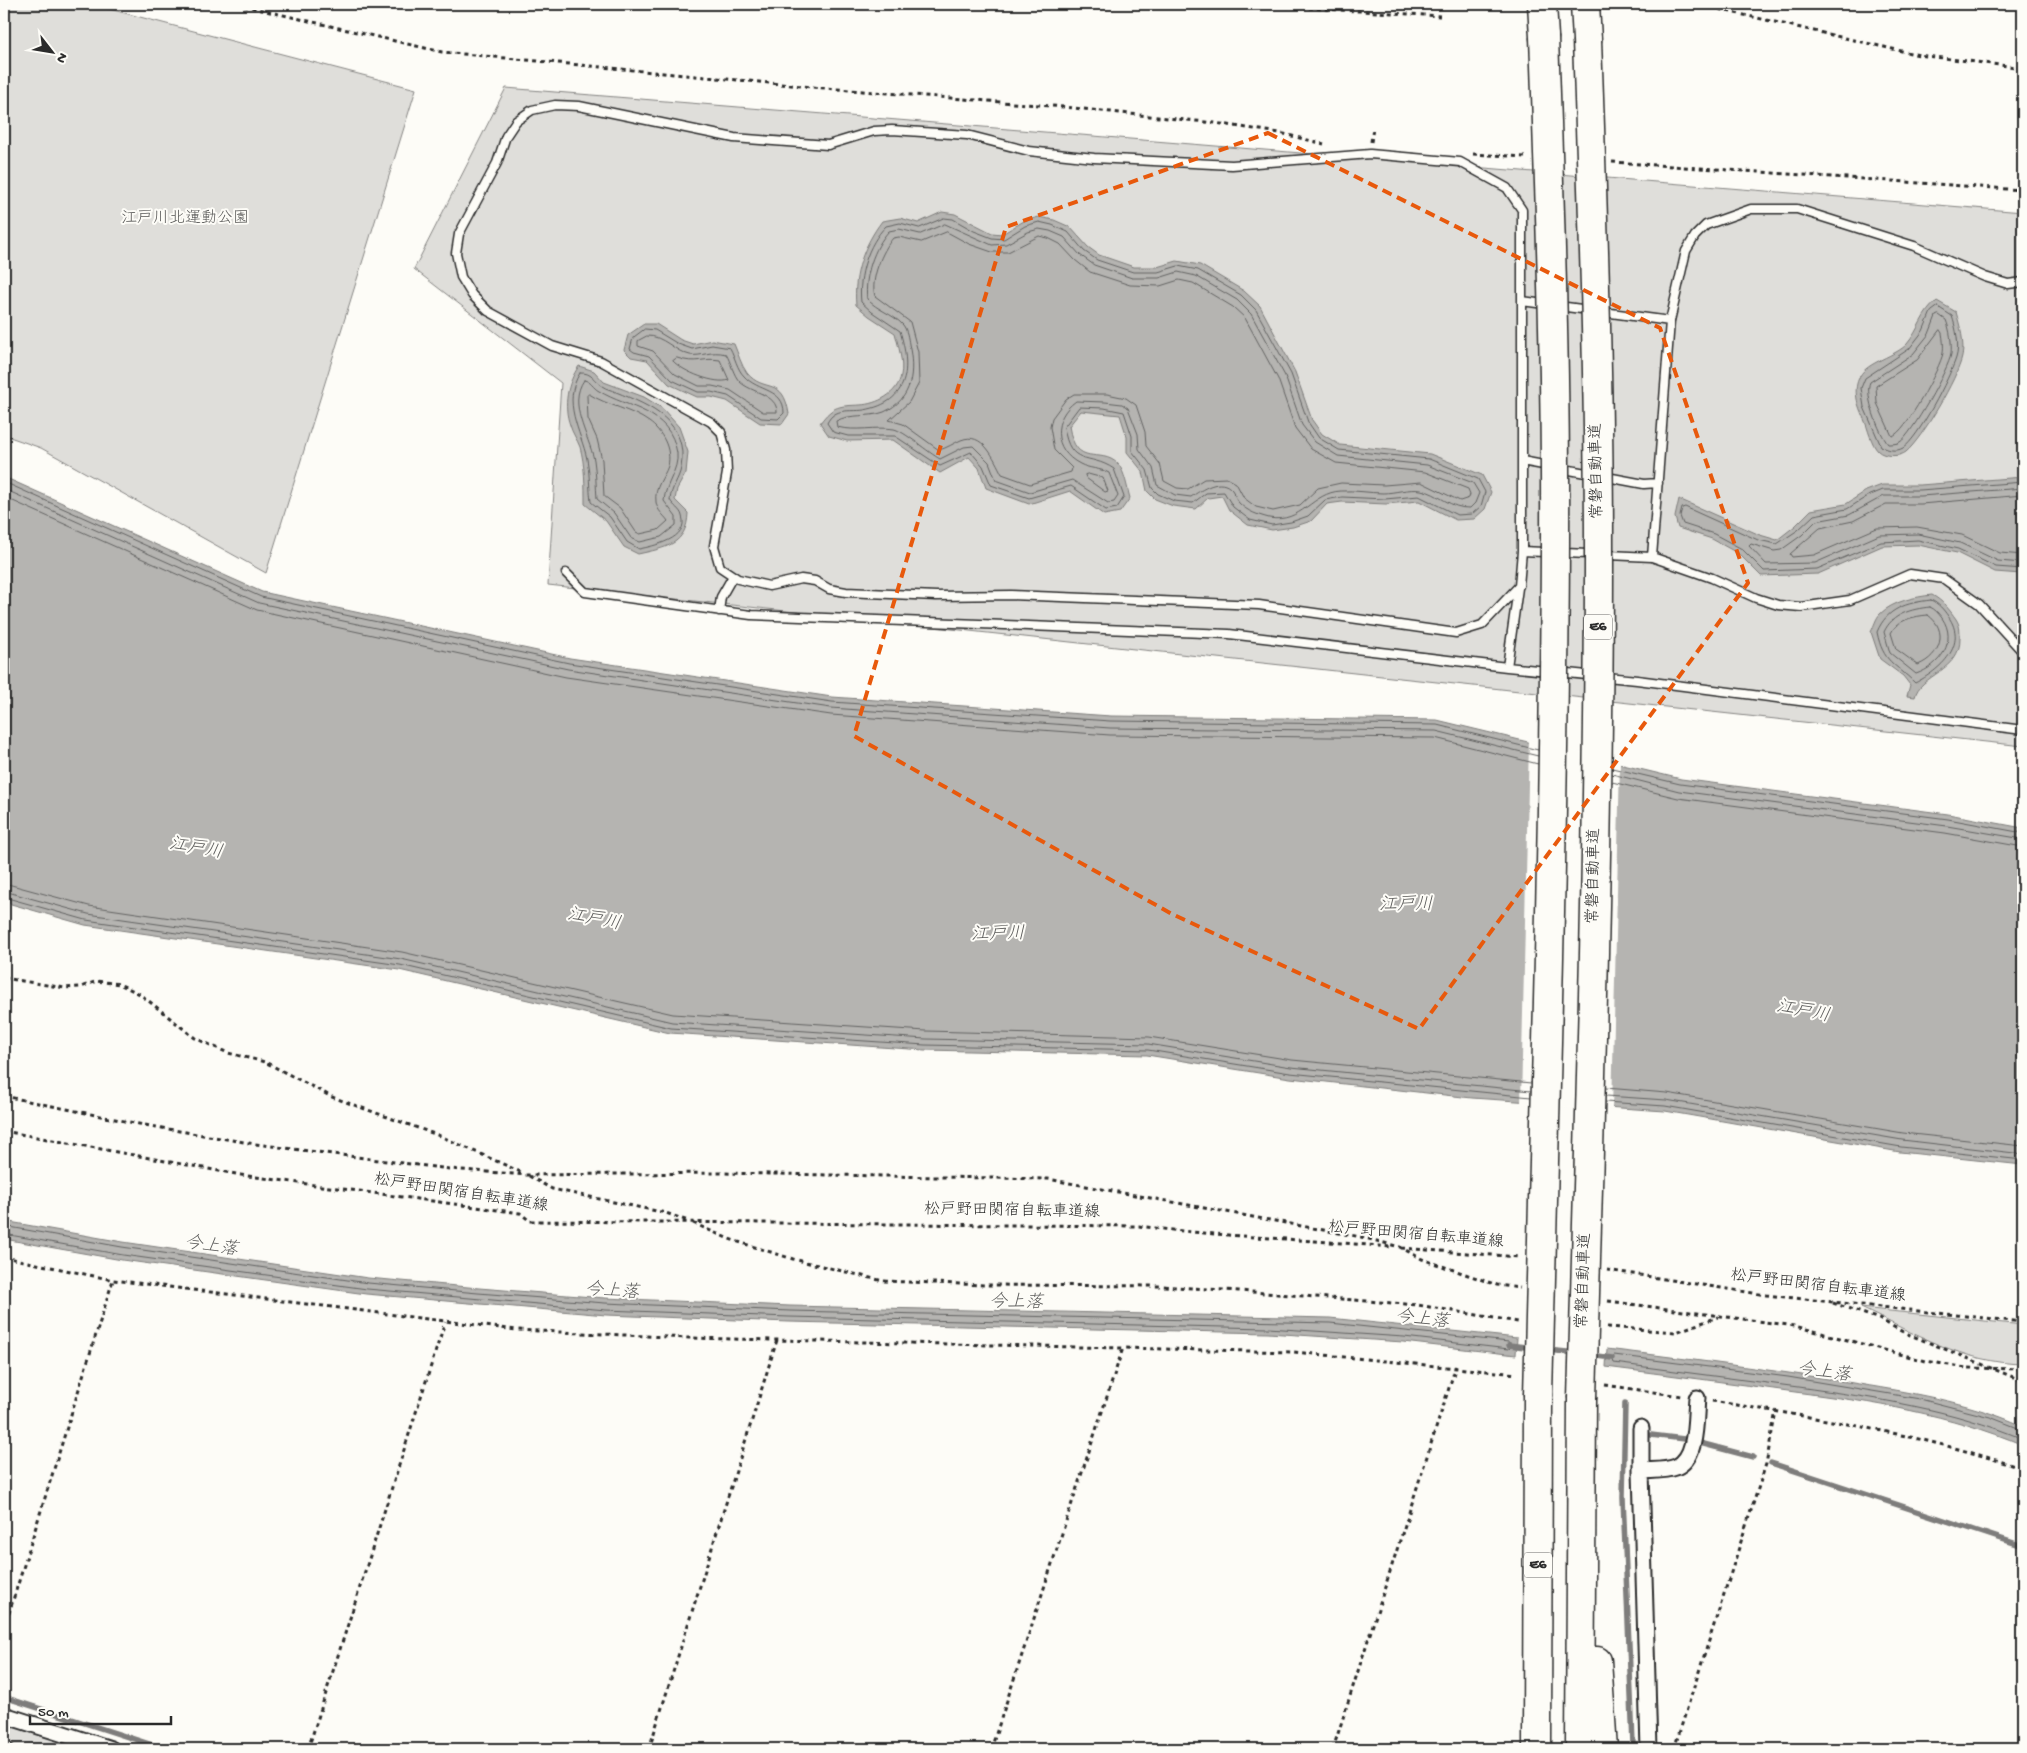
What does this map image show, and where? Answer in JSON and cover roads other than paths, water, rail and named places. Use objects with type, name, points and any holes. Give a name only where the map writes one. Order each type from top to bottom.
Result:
[{"type":"highway","name":"E6","points":[[1537,1744],[1538,1396],[1551,875],[1555,541],[1553,294],[1542,4]]},
{"type":"highway","name":"常磐自動車道","points":[[1580,1749],[1581,1440],[1595,882],[1599,552],[1596,296],[1585,4]]},
{"type":"highway","points":[[1581,1440],[1603,1749]]},
{"type":"street","points":[[1641,1471],[1676,1468],[1684,1462],[1691,1448],[1697,1398]]},
{"type":"street","points":[[1641,1428],[1649,1749]]},
{"type":"street","points":[[4,1715],[111,1749]]},
{"type":"lane","points":[[1507,667],[1519,586],[1522,551],[1522,210],[1507,188],[1460,162],[1370,154],[1232,165],[1094,158],[1029,152],[967,135],[892,130],[874,130],[828,144],[734,138],[579,106],[555,105],[532,110],[516,121],[506,136],[497,162],[476,197],[459,234],[456,253],[461,277],[472,295],[488,311],[552,346],[610,365],[711,422],[721,432],[726,450],[727,473],[714,546],[720,567],[738,579],[769,586],[802,579],[815,581],[829,589],[846,592],[936,596],[1010,595],[1258,605],[1399,624],[1434,632],[1456,633],[1482,625],[1519,586]]},
{"type":"lane","points":[[1652,557],[1670,321],[1686,251],[1695,236],[1706,225],[1751,209],[1797,209],[1914,246],[1985,277],[2008,284],[2023,282]]},
{"type":"lane","points":[[1522,301],[1670,321]]},
{"type":"lane","points":[[1522,461],[1644,484],[1658,483]]},
{"type":"lane","points":[[1522,551],[1652,557],[1712,578],[1756,598],[1778,605],[1801,607],[1850,600],[1910,574],[1944,580],[1979,604],[2023,652]]},
{"type":"lane","points":[[566,573],[585,592],[719,612],[1229,634],[1507,667],[1637,680],[2023,730]]},
{"type":"lane","points":[[719,612],[721,597],[733,576]]},
{"type":"lane","points":[[4,1747],[10,1749]]},
{"type":"water","points":[[942,212],[955,214],[992,233],[1002,234],[1024,221],[1039,217],[1054,220],[1070,227],[1088,247],[1099,255],[1134,267],[1157,267],[1177,261],[1200,265],[1244,291],[1260,306],[1295,372],[1312,420],[1322,434],[1340,445],[1430,454],[1482,475],[1491,492],[1485,509],[1474,519],[1456,520],[1419,501],[1386,504],[1342,502],[1327,504],[1311,521],[1293,527],[1272,530],[1248,525],[1229,510],[1222,496],[1208,498],[1196,509],[1173,506],[1155,499],[1147,491],[1143,472],[1127,452],[1127,437],[1120,415],[1081,411],[1069,426],[1072,440],[1077,448],[1089,455],[1111,459],[1118,464],[1126,480],[1130,498],[1120,512],[1104,515],[1070,491],[1029,504],[986,488],[979,468],[969,457],[940,473],[893,440],[847,441],[829,436],[820,423],[829,413],[842,406],[873,403],[886,397],[896,388],[901,375],[901,360],[895,333],[856,305],[858,271],[870,240],[882,221],[900,218],[918,223]]},
{"type":"water","points":[[1937,301],[1956,312],[1963,346],[1959,366],[1938,407],[1913,445],[1900,455],[1892,456],[1881,453],[1873,444],[1860,409],[1856,392],[1858,381],[1860,376],[1869,367],[1907,344],[1928,310]]},
{"type":"water","points":[[644,324],[656,324],[681,340],[693,344],[712,340],[734,344],[747,373],[760,383],[778,389],[786,402],[789,414],[782,424],[760,423],[727,401],[711,397],[697,397],[669,384],[647,360],[631,357],[624,350],[628,335]]},
{"type":"water","points":[[579,366],[594,371],[604,382],[644,397],[662,408],[679,427],[688,452],[686,473],[677,489],[675,500],[688,513],[684,532],[673,543],[657,550],[638,554],[624,547],[606,521],[585,504],[582,454],[571,428],[567,410],[569,387]]},
{"type":"water","name":"江戸川","points":[[4,477],[262,592],[570,658],[832,697],[1111,716],[1437,720],[1681,779],[1948,814],[2023,828],[2023,1165],[1900,1152],[1665,1111],[1472,1098],[1290,1078],[1147,1055],[925,1050],[670,1033],[399,970],[85,925],[4,902]]},
{"type":"water","points":[[2023,477],[2023,574],[1995,572],[1957,553],[1918,545],[1882,546],[1818,574],[1761,576],[1739,554],[1712,539],[1678,528],[1675,517],[1679,499],[1760,535],[1777,540],[1811,510],[1846,504],[1866,491],[1882,485],[1920,485]]},
{"type":"water","points":[[1932,595],[1946,606],[1957,621],[1960,632],[1959,649],[1947,665],[1924,683],[1915,697],[1907,696],[1910,685],[1903,676],[1880,659],[1871,632],[1879,616],[1891,606],[1912,598]]},
{"type":"water","points":[[4,1221],[123,1242],[368,1278],[479,1288],[605,1298],[790,1306],[1330,1318],[1517,1338],[1516,1355],[1403,1342],[1268,1333],[789,1322],[606,1315],[366,1294],[122,1260],[4,1239]]},
{"type":"water","points":[[1607,1349],[1817,1377],[1936,1398],[2002,1417],[2023,1426],[2023,1445],[1968,1425],[1882,1405],[1606,1367]]},
{"type":"waterway","name":"今上落","points":[[1509,1345],[1533,1348]]},
{"type":"waterway","name":"今上落","points":[[1547,1350],[1577,1353]]},
{"type":"waterway","name":"今上落","points":[[1591,1355],[1612,1358]]},
{"type":"waterway","points":[[1625,1403],[1623,1497],[1633,1744],[1629,1749]]},
{"type":"waterway","points":[[1651,1435],[1684,1439]]},
{"type":"waterway","points":[[1700,1443],[1753,1457]]},
{"type":"waterway","points":[[1771,1463],[2023,1546]]},
{"type":"waterway","points":[[4,1697],[165,1749]]},
{"type":"park label","name":"江戸川北運動公園","points":[[185,219]]}]
